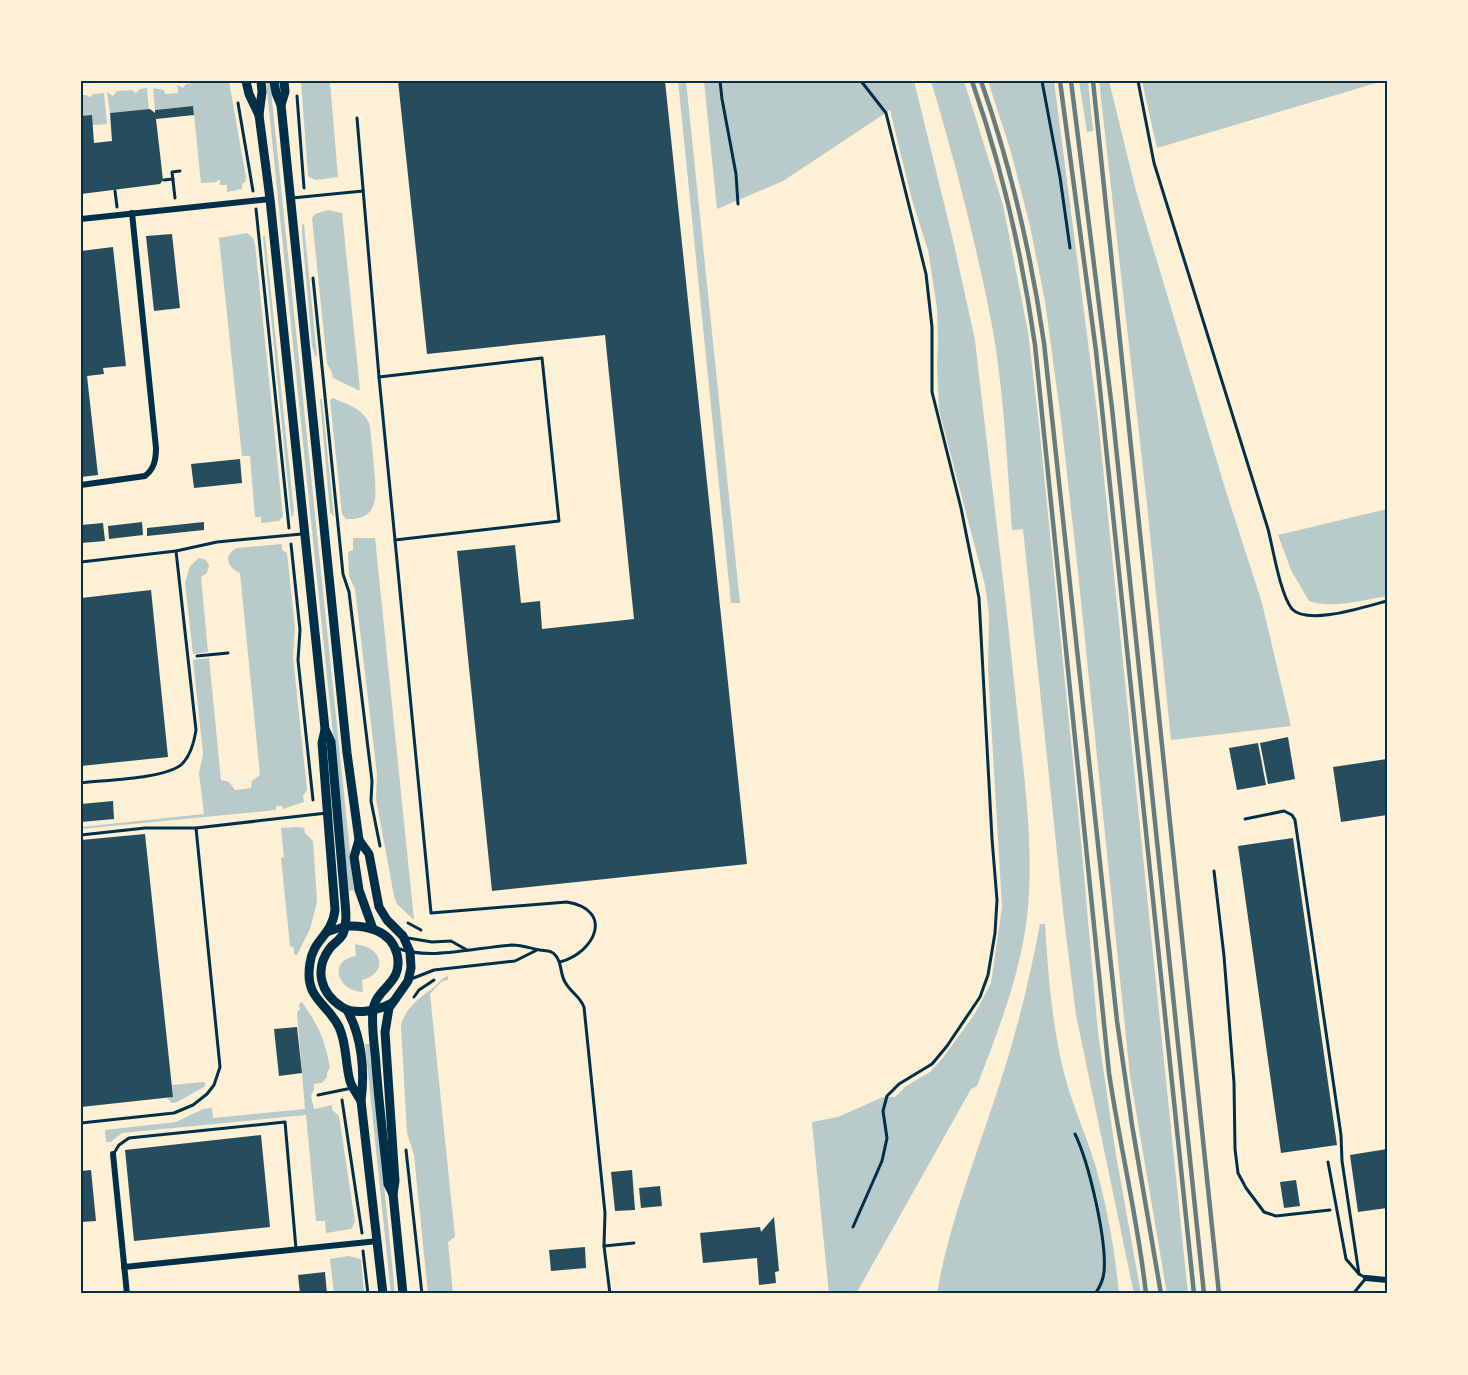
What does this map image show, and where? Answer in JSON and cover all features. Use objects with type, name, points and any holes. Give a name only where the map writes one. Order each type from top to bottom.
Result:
[{"type":"main road","points":[[246,81],[259,115]]},
{"type":"main road","points":[[261,81],[259,115],[270,200],[325,729],[322,743],[335,903],[334,917],[328,932],[321,938],[312,953],[308,971],[315,998],[335,1020],[342,1036],[350,1082],[362,1101]]},
{"type":"main road","points":[[274,81],[281,105],[358,840],[354,856],[359,890],[373,928]]},
{"type":"main road","points":[[281,105],[285,92],[284,81]]},
{"type":"main road","points":[[325,729],[331,742],[345,902],[345,926],[343,935],[322,961],[321,974],[323,986],[329,996],[347,1010],[357,1035],[364,1079],[362,1101],[383,1294]]},
{"type":"main road","points":[[358,840],[369,854],[379,907],[387,920],[403,936],[410,952],[411,968],[408,981],[387,1013],[385,1032],[395,1182],[393,1194],[403,1294]]},
{"type":"main road","points":[[345,926],[373,928],[384,935],[395,948],[398,961],[395,978],[380,996],[373,1010],[388,1184],[393,1194]]},
{"type":"main road","points":[[347,1010],[373,1010],[392,1003]]},
{"type":"street","points":[[81,219],[270,200]]},
{"type":"street","points":[[81,485],[145,476],[150,473],[156,461],[132,213]]},
{"type":"street","points":[[328,932],[345,926]]},
{"type":"street","points":[[113,1154],[127,1294]]},
{"type":"street","points":[[124,1267],[378,1241]]},
{"type":"street","points":[[1366,1278],[1387,1280]]},
{"type":"lane","points":[[357,118],[430,913],[567,902],[576,904],[588,910],[593,918],[596,926],[593,937],[589,944],[573,958],[560,962]]},
{"type":"lane","points":[[290,198],[363,191]]},
{"type":"lane","points":[[380,377],[542,358],[559,520],[395,540]]},
{"type":"lane","points":[[81,562],[176,551],[217,542],[305,533]]},
{"type":"lane","points":[[81,783],[170,771],[182,764],[190,752],[196,730],[176,551]]},
{"type":"lane","points":[[1245,819],[1284,811],[1292,815],[1295,820],[1338,1112],[1342,1161],[1359,1274]]},
{"type":"lane","points":[[81,835],[145,828],[196,828],[329,813]]},
{"type":"lane","points":[[81,1123],[174,1113],[202,1098],[214,1085],[220,1067],[196,828]]},
{"type":"lane","points":[[403,936],[412,940],[451,941],[468,950]]},
{"type":"lane","points":[[395,948],[410,952],[433,953],[515,945],[549,951],[555,954],[560,962],[565,982],[579,996],[585,1007],[605,1213],[604,1246],[609,1294]]},
{"type":"lane","points":[[408,981],[434,970],[515,961],[539,950]]},
{"type":"lane","points":[[318,1095],[354,1088]]},
{"type":"lane","points":[[113,1154],[119,1145],[129,1138],[285,1122],[296,1249]]},
{"type":"lane","points":[[1328,1162],[1346,1259],[1359,1274],[1366,1278],[1353,1294]]},
{"type":"lane","points":[[604,1246],[634,1243]]},
{"type":"path","points":[[720,81],[736,174],[738,204]]},
{"type":"path","points":[[853,1227],[882,1161],[887,1138],[884,1111],[887,1096],[899,1084],[932,1064],[980,997],[988,975],[995,933],[997,900],[979,598],[962,508],[932,392],[932,327],[926,274],[886,113],[861,81]]},
{"type":"path","points":[[1041,81],[1060,177],[1070,248]]},
{"type":"path","points":[[1138,81],[1154,163],[1268,529],[1281,584],[1291,608],[1307,615],[1326,615],[1387,601]]},
{"type":"path","points":[[297,93],[302,176]]},
{"type":"path","points":[[237,99],[252,183]]},
{"type":"path","points":[[174,191],[172,172],[180,171]]},
{"type":"path","points":[[164,180],[173,179]]},
{"type":"path","points":[[116,191],[116,197]]},
{"type":"path","points":[[258,222],[289,523]]},
{"type":"path","points":[[312,277],[343,574],[349,592],[372,781],[371,801],[381,855]]},
{"type":"path","points":[[291,550],[300,630],[298,660],[312,792]]},
{"type":"path","points":[[188,657],[228,653]]},
{"type":"path","points":[[1214,871],[1234,1083],[1235,1149],[1238,1173],[1264,1212],[1276,1216],[1338,1209]]},
{"type":"path","points":[[403,918],[418,929],[426,931]]},
{"type":"path","points":[[412,998],[419,990],[432,982],[435,975]]},
{"type":"path","points":[[344,1111],[361,1225]]},
{"type":"path","points":[[1075,1134],[1086,1166],[1104,1252],[1104,1275],[1095,1294]]},
{"type":"path","points":[[406,1150],[422,1294]]},
{"type":"path","points":[[364,1262],[368,1294]]},
{"type":"shaded area","points":[[229,81],[246,178],[242,189],[227,192],[227,185],[220,185],[220,180],[201,183],[193,106],[155,110],[153,88],[164,90],[165,94],[178,93],[177,85],[183,88],[186,84]]},
{"type":"shaded area","points":[[266,81],[270,81],[354,890],[349,891]]},
{"type":"shaded area","points":[[301,81],[330,81],[338,177],[315,180],[308,176]]},
{"type":"shaded area","points":[[678,81],[686,81],[740,603],[731,603]]},
{"type":"shaded area","points":[[704,81],[914,81],[975,340],[1027,808],[1030,863],[1027,917],[1014,982],[977,1086],[971,1089],[856,1294],[829,1294],[812,1122],[838,1117],[883,1097],[895,1097],[906,1086],[930,1072],[974,1015],[991,983],[1002,907],[988,669],[989,614],[985,585],[939,410],[937,308],[928,250],[912,200],[890,110],[783,181],[717,209]]},
{"type":"shaded area","points":[[931,81],[964,81],[1003,205],[1028,332],[1081,841],[1098,1033],[1116,1155],[1141,1294],[1134,1294],[1076,1015],[1023,529],[1012,530],[1002,401],[992,325],[965,202]]},
{"type":"shaded area","points":[[988,81],[1054,81],[1098,419],[1188,1294],[1167,1294],[1130,1076],[1077,563],[1045,301],[1030,226],[1011,152]]},
{"type":"shaded area","points":[[1079,81],[1088,81],[1093,131],[1087,132]]},
{"type":"shaded area","points":[[1099,81],[1109,81],[1136,191],[1224,485],[1262,603],[1291,726],[1171,740]]},
{"type":"shaded area","points":[[1142,81],[1383,81],[1157,148]]},
{"type":"shaded area","points":[[147,88],[149,110],[110,113],[107,92],[113,96],[117,91],[132,90],[136,93],[140,89]]},
{"type":"shaded area","points":[[104,93],[107,124],[93,125],[81,116],[81,95],[90,97],[93,94]]},
{"type":"shaded area","points":[[328,210],[342,213],[360,390],[333,378],[327,363],[312,218],[315,214]]},
{"type":"shaded area","points":[[304,224],[317,356],[315,356],[312,345],[302,233]]},
{"type":"shaded area","points":[[247,233],[253,238],[255,244],[283,516],[279,521],[261,523],[261,517],[255,517],[250,456],[242,456],[219,238]]},
{"type":"shaded area","points":[[265,236],[293,516],[291,516],[263,237]]},
{"type":"shaded area","points":[[333,398],[350,405],[364,415],[370,426],[375,477],[374,504],[365,515],[357,518],[346,519],[342,514],[330,400]]},
{"type":"shaded area","points":[[320,399],[322,399],[334,517],[330,512]]},
{"type":"shaded area","points":[[1387,509],[1387,596],[1338,604],[1309,601],[1291,570],[1278,535]]},
{"type":"shaded area","points":[[353,538],[375,538],[414,920],[397,904],[394,896],[376,799],[377,774],[355,589],[349,576],[348,552],[353,550]]},
{"type":"shaded area","points":[[282,544],[282,550],[287,553],[295,628],[293,657],[307,790],[303,796],[304,802],[283,809],[282,806],[276,806],[276,810],[81,829],[81,827],[204,814],[199,773],[203,754],[193,660],[209,658],[221,780],[229,782],[235,790],[251,788],[252,781],[260,775],[240,573],[232,568],[228,558],[229,554],[237,548]]},
{"type":"shaded area","points":[[199,558],[206,560],[209,565],[207,573],[201,577],[208,652],[193,654],[185,583],[190,566]]},
{"type":"shaded area","points":[[281,828],[304,828],[305,833],[313,841],[317,902],[310,929],[297,955],[294,954],[294,948],[290,946],[281,858],[284,857]]},
{"type":"shaded area","points":[[1040,924],[1045,924],[1051,999],[1060,1055],[1099,1180],[1110,1229],[1119,1294],[937,1294],[954,1220],[1014,1035]]},
{"type":"shaded area","points":[[355,944],[375,952],[379,962],[377,971],[362,980],[363,992],[347,987],[339,976],[341,964],[356,956]]},
{"type":"shaded area","points":[[448,976],[448,980],[442,981],[430,994],[455,1237],[448,1242],[453,1294],[428,1294],[414,1155],[407,1133],[401,1027],[405,1015],[413,1004]]},
{"type":"shaded area","points":[[302,1002],[313,1018],[328,1057],[330,1067],[327,1077],[322,1083],[314,1084],[311,1096],[314,1109],[332,1105],[332,1110],[339,1116],[355,1222],[351,1229],[326,1233],[325,1221],[316,1221],[306,1115],[122,1133],[111,1142],[106,1142],[105,1130],[176,1122],[203,1109],[212,1108],[213,1118],[305,1109],[297,1012]]},
{"type":"shaded area","points":[[365,1044],[370,1044],[395,1294],[391,1294]]},
{"type":"shaded area","points":[[204,1082],[206,1084],[204,1087],[177,1102],[172,1103],[167,1098],[173,1097],[172,1085]]},
{"type":"shaded area","points":[[348,1256],[361,1259],[364,1294],[334,1294],[330,1259]]},
{"type":"building","points":[[398,81],[665,81],[747,864],[492,891],[457,551],[515,545],[521,603],[540,601],[542,629],[634,619],[605,335],[427,354]]},
{"type":"building","points":[[193,106],[194,115],[156,119],[163,180],[160,184],[81,194],[81,116],[92,115],[94,143],[112,141],[110,113],[150,109],[155,113],[155,110]]},
{"type":"building","points":[[172,234],[180,308],[154,311],[146,236]]},
{"type":"building","points":[[113,247],[126,366],[103,368],[104,374],[87,376],[98,475],[81,477],[81,251]]},
{"type":"building","points":[[240,459],[242,483],[194,488],[191,464]]},
{"type":"building","points":[[142,522],[143,535],[109,539],[108,526]]},
{"type":"building","points":[[204,522],[204,530],[147,536],[147,528]]},
{"type":"building","points":[[103,523],[105,541],[81,543],[81,525]]},
{"type":"building","points":[[151,590],[168,757],[81,766],[81,598]]},
{"type":"building","points":[[1288,737],[1295,779],[1268,784],[1260,743]]},
{"type":"building","points":[[1258,743],[1266,785],[1237,790],[1229,748]]},
{"type":"building","points":[[1387,759],[1387,815],[1341,822],[1333,767]]},
{"type":"building","points":[[113,801],[114,819],[81,822],[81,804]]},
{"type":"building","points":[[145,834],[173,1097],[81,1107],[81,840]]},
{"type":"building","points":[[1293,838],[1337,1145],[1281,1153],[1238,846]]},
{"type":"building","points":[[297,1027],[302,1073],[279,1076],[274,1029]]},
{"type":"building","points":[[261,1135],[270,1227],[134,1241],[125,1150]]},
{"type":"building","points":[[1387,1149],[1387,1208],[1358,1212],[1350,1155]]},
{"type":"building","points":[[91,1170],[96,1221],[81,1222],[81,1171]]},
{"type":"building","points":[[632,1170],[635,1210],[615,1211],[611,1172]]},
{"type":"building","points":[[1296,1180],[1300,1206],[1284,1208],[1280,1182]]},
{"type":"building","points":[[660,1186],[662,1206],[641,1208],[639,1188]]},
{"type":"building","points":[[774,1217],[779,1271],[775,1272],[776,1283],[759,1285],[757,1258],[703,1263],[700,1233],[760,1227],[761,1232]]},
{"type":"building","points":[[585,1247],[586,1268],[551,1271],[549,1250]]},
{"type":"building","points":[[325,1272],[327,1294],[300,1294],[298,1275]]},
{"type":"railway","points":[[972,81],[993,146],[1010,211],[1035,345],[1109,1073],[1146,1294]]},
{"type":"railway","points":[[981,81],[1019,210],[1044,343],[1117,1021],[1161,1294]]},
{"type":"railway","points":[[1060,81],[1096,351],[1194,1294]]},
{"type":"railway","points":[[1071,81],[1112,408],[1204,1294]]},
{"type":"railway","points":[[1093,81],[1219,1294]]}]
